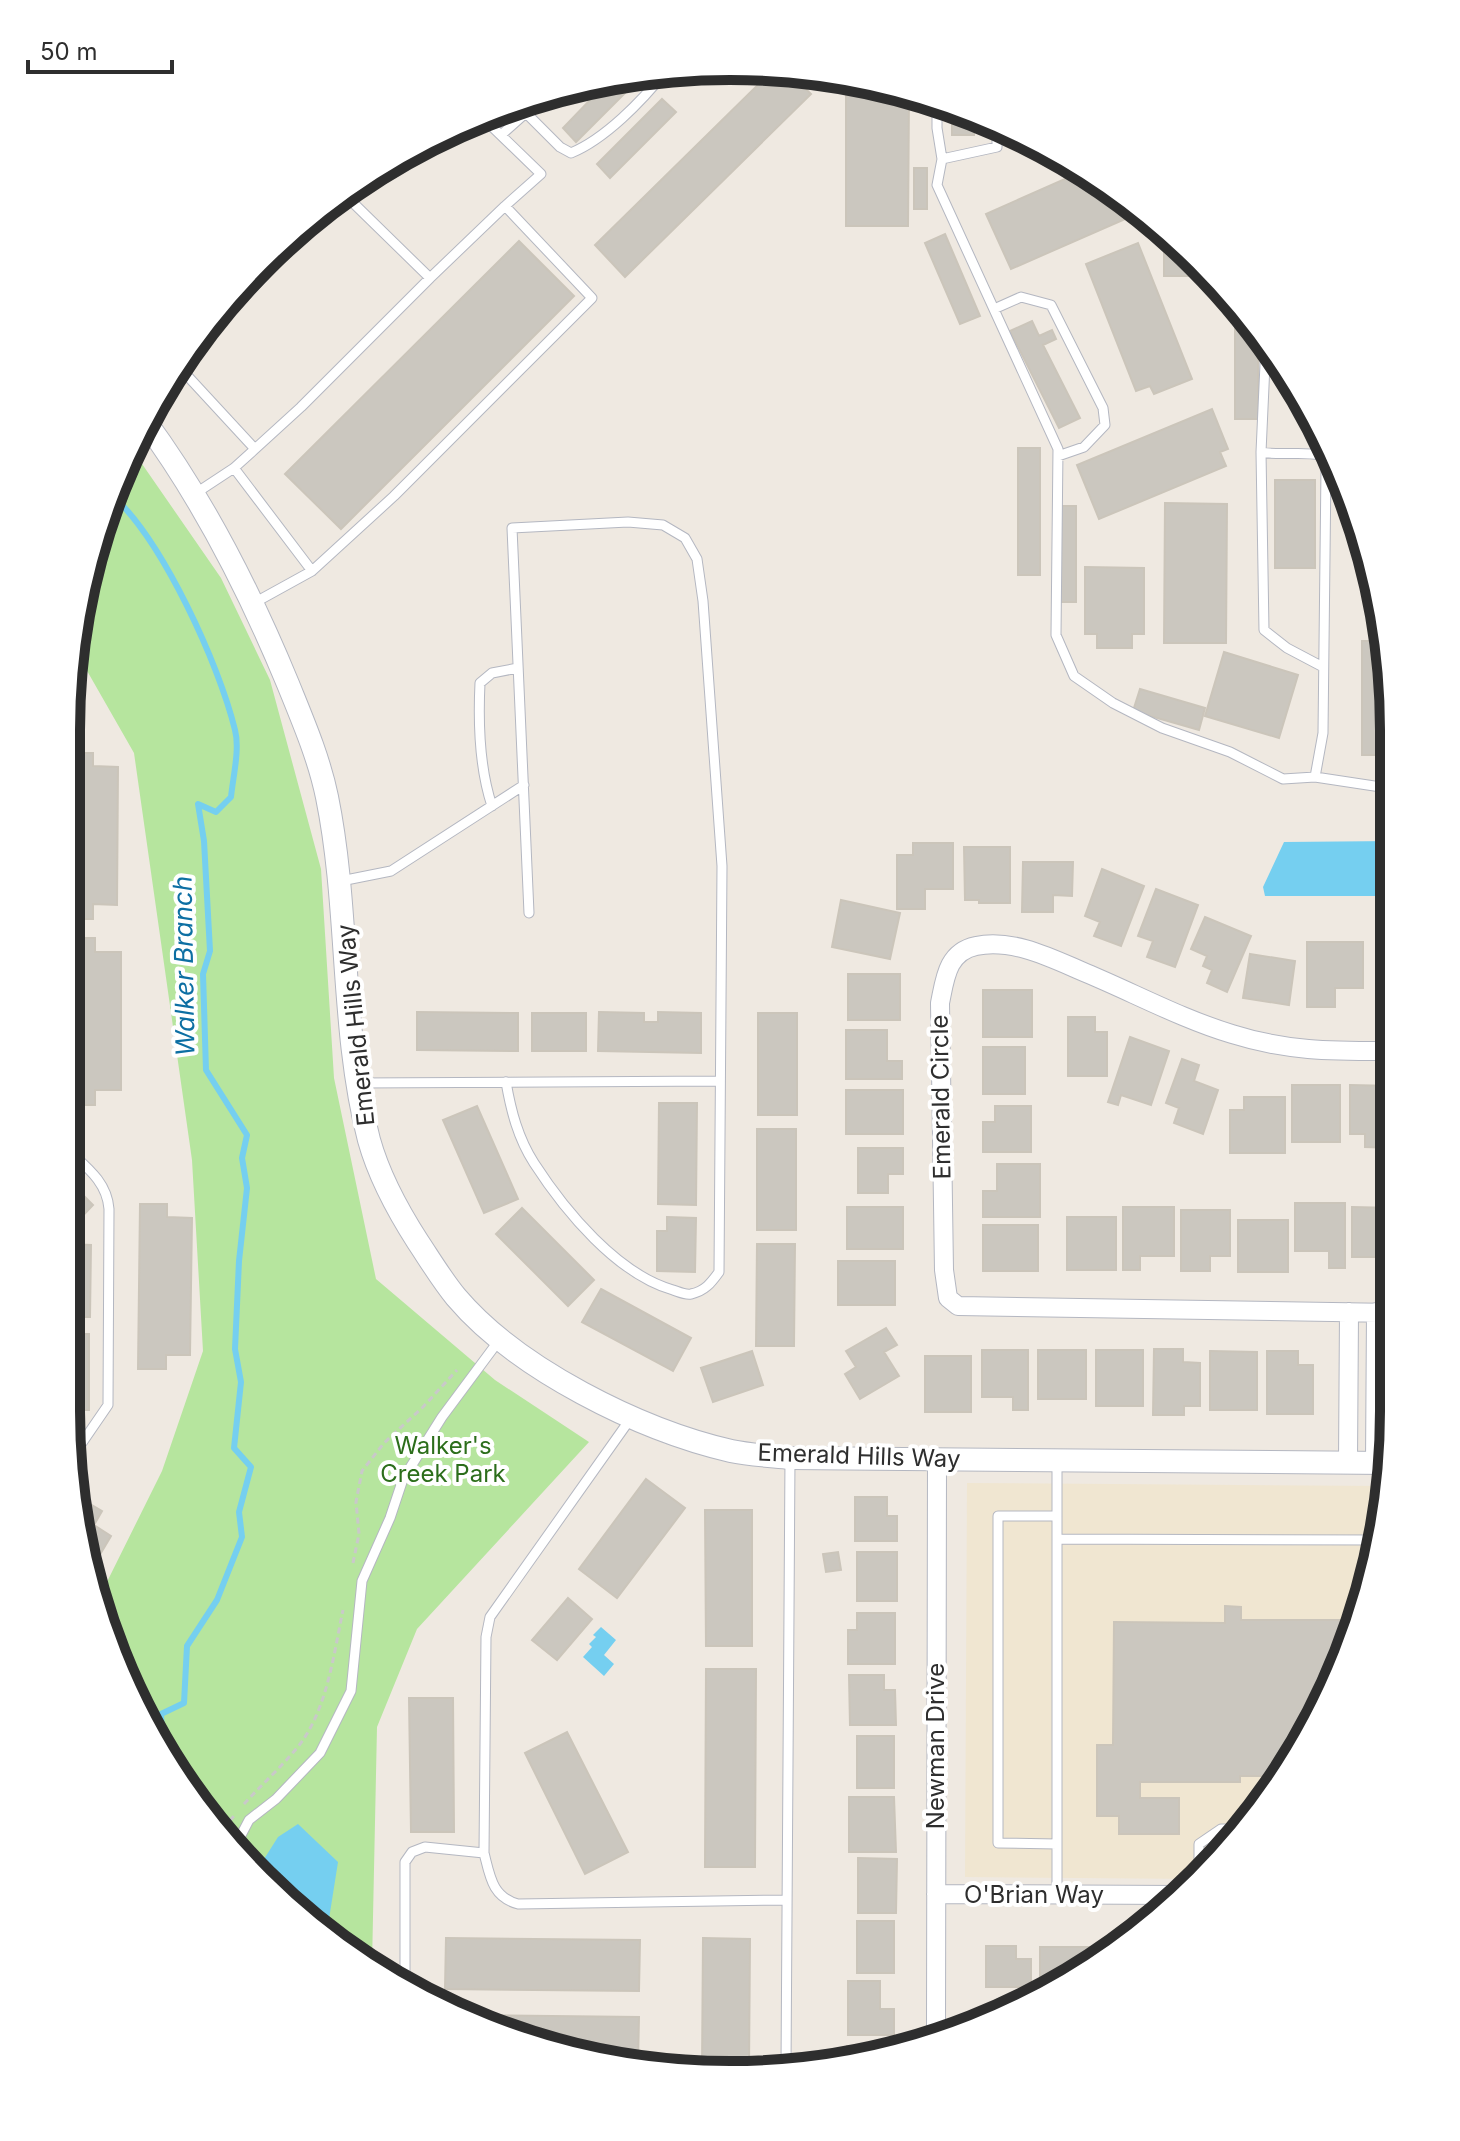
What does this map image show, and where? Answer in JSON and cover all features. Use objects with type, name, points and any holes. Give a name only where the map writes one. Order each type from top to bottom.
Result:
[{"type":"street","name":"Emerald Hills Way","points":[[153,432],[234,566],[312,743],[327,795],[341,881],[358,1083],[370,1142],[381,1175],[405,1222],[456,1297],[501,1338],[558,1380],[686,1439],[734,1452],[790,1458],[1378,1463]]},
{"type":"street","name":"Emerald Circle","points":[[1380,1051],[1282,1048],[1229,1033],[1041,954],[1004,945],[974,946],[958,954],[947,968],[940,1003],[944,1270],[948,1298],[958,1306],[1380,1312]]},
{"type":"street","points":[[1348,1463],[1349,1312]]},
{"type":"street","name":"Newman Drive","points":[[936,2028],[937,1459]]},
{"type":"street","name":"O'Brian Way","points":[[936,1894],[1164,1895]]},
{"type":"lane","points":[[501,135],[526,113],[560,147],[571,153],[590,145],[655,85]]},
{"type":"lane","points":[[937,113],[942,159],[937,185],[1058,449],[1056,635],[1074,676],[1113,703],[1162,728],[1230,752],[1283,779],[1315,777],[1380,787]]},
{"type":"lane","points":[[193,496],[234,468],[301,407],[430,278],[541,174],[491,125]]},
{"type":"lane","points":[[942,159],[997,147],[997,138]]},
{"type":"lane","points":[[353,201],[430,278]]},
{"type":"lane","points":[[252,604],[312,571],[394,496],[592,298],[505,206]]},
{"type":"lane","points":[[994,309],[1021,297],[1051,305],[1103,408],[1105,425],[1084,447],[1058,456]]},
{"type":"lane","points":[[1265,362],[1261,452],[1264,630],[1287,648],[1323,667]]},
{"type":"lane","points":[[186,375],[255,449]]},
{"type":"lane","points":[[1261,452],[1319,455]]},
{"type":"lane","points":[[234,468],[312,571]]},
{"type":"lane","points":[[1315,777],[1323,733],[1326,470]]},
{"type":"lane","points":[[506,1082],[513,1120],[533,1161],[570,1213],[613,1256],[658,1286],[688,1295],[708,1287],[719,1272],[722,866],[703,601],[697,559],[685,538],[663,525],[628,522],[512,528],[529,913]]},
{"type":"lane","points":[[492,806],[484,782],[480,683],[492,673],[518,668]]},
{"type":"lane","points":[[341,881],[391,871],[524,785]]},
{"type":"lane","points":[[358,1083],[719,1081]]},
{"type":"lane","points":[[80,1162],[108,1193],[109,1209],[108,1405],[82,1443]]},
{"type":"lane","points":[[240,1838],[249,1820],[276,1799],[320,1753],[351,1691],[362,1581],[390,1518],[403,1479],[442,1417],[501,1338]]},
{"type":"lane","points":[[632,1416],[490,1617],[486,1637],[484,1853],[492,1885],[500,1897],[518,1904],[787,1900]]},
{"type":"lane","points":[[786,2058],[790,1458]]},
{"type":"lane","points":[[1057,1460],[1057,1895]]},
{"type":"lane","points":[[1057,1516],[998,1516],[997,1674],[998,1843],[1057,1844]]},
{"type":"lane","points":[[1057,1539],[1368,1540]]},
{"type":"lane","points":[[1199,1861],[1199,1844],[1221,1829],[1228,1829]]},
{"type":"lane","points":[[405,1974],[405,1862],[412,1852],[425,1847],[484,1853]]},
{"type":"shaded area","points":[[967,1483],[1375,1486],[1368,1538],[1346,1620],[1313,1698],[1293,1736],[1246,1807],[1190,1871],[1182,1879],[965,1877]]},
{"type":"green space","name":"Walker's Creek Park","points":[[139,460],[221,578],[270,680],[321,869],[334,1078],[376,1279],[495,1380],[589,1442],[417,1629],[377,1727],[372,1953],[301,1900],[241,1840],[214,1807],[167,1736],[147,1698],[129,1660],[104,1587],[162,1471],[203,1351],[192,1160],[134,753],[84,665],[92,603],[102,562],[114,521]]},
{"type":"water","points":[[1380,841],[1380,896],[1265,896],[1263,887],[1284,842]]},
{"type":"water","points":[[601,1627],[616,1640],[604,1655],[614,1664],[604,1676],[583,1657],[592,1647],[589,1644],[596,1637],[593,1635]]},
{"type":"water","points":[[298,1824],[338,1862],[328,1922],[262,1862],[278,1837]]},
{"type":"building","points":[[762,81],[801,84],[811,94],[625,277],[595,245]]},
{"type":"building","points":[[630,88],[576,142],[563,128],[592,98],[589,95]]},
{"type":"building","points":[[846,90],[909,105],[908,226],[846,226]]},
{"type":"building","points":[[662,99],[676,112],[610,178],[597,164]]},
{"type":"building","points":[[952,119],[974,127],[974,135],[952,135]]},
{"type":"building","points":[[914,168],[927,168],[927,209],[914,209]]},
{"type":"building","points":[[1070,177],[1130,217],[1011,269],[986,214]]},
{"type":"building","points":[[945,234],[980,316],[960,324],[925,243]]},
{"type":"building","points":[[519,241],[574,296],[341,529],[285,474]]},
{"type":"building","points":[[1138,243],[1192,379],[1154,394],[1150,386],[1136,391],[1086,264]]},
{"type":"building","points":[[1164,246],[1196,276],[1164,276]]},
{"type":"building","points":[[1032,321],[1039,336],[1052,330],[1056,339],[1043,345],[1080,418],[1059,428],[1010,331]]},
{"type":"building","points":[[1235,321],[1258,352],[1258,419],[1235,419]]},
{"type":"building","points":[[1212,409],[1228,449],[1220,452],[1226,466],[1099,519],[1077,465]]},
{"type":"building","points":[[1018,448],[1040,448],[1040,575],[1018,575]]},
{"type":"building","points":[[1275,480],[1315,480],[1315,568],[1275,568]]},
{"type":"building","points":[[1165,503],[1227,504],[1226,643],[1164,643]]},
{"type":"building","points":[[1060,506],[1076,506],[1076,602],[1060,602]]},
{"type":"building","points":[[1085,567],[1144,568],[1144,634],[1132,634],[1132,648],[1097,648],[1097,634],[1085,634]]},
{"type":"building","points":[[1362,641],[1373,641],[1379,687],[1380,755],[1362,755]]},
{"type":"building","points":[[1224,652],[1298,675],[1279,738],[1205,716]]},
{"type":"building","points":[[1140,689],[1205,708],[1199,730],[1133,711]]},
{"type":"building","points":[[80,753],[93,753],[93,766],[118,767],[117,905],[93,904],[93,919],[80,919]]},
{"type":"building","points":[[913,843],[953,843],[953,889],[925,889],[925,909],[897,909],[897,855],[913,855]]},
{"type":"building","points":[[964,847],[1010,847],[1010,903],[965,900]]},
{"type":"building","points":[[1023,862],[1073,862],[1072,896],[1053,895],[1053,912],[1022,912]]},
{"type":"building","points":[[1102,869],[1144,886],[1121,946],[1094,936],[1100,922],[1085,916]]},
{"type":"building","points":[[1156,889],[1198,905],[1175,967],[1147,957],[1153,941],[1138,936]]},
{"type":"building","points":[[841,900],[900,913],[890,959],[832,947]]},
{"type":"building","points":[[1205,917],[1251,936],[1227,992],[1207,983],[1212,970],[1203,966],[1207,956],[1191,949]]},
{"type":"building","points":[[80,938],[95,938],[95,952],[121,952],[121,1090],[95,1090],[95,1105],[80,1105]]},
{"type":"building","points":[[1307,942],[1363,942],[1363,988],[1335,988],[1335,1007],[1307,1007]]},
{"type":"building","points":[[1250,954],[1295,961],[1289,1005],[1243,998]]},
{"type":"building","points":[[1377,956],[1380,956],[1380,1007],[1377,1007]]},
{"type":"building","points":[[848,974],[900,974],[900,1020],[848,1020]]},
{"type":"building","points":[[983,990],[1032,990],[1032,1037],[983,1037]]},
{"type":"building","points":[[417,1012],[518,1013],[518,1051],[417,1050]]},
{"type":"building","points":[[599,1012],[644,1013],[644,1022],[658,1022],[658,1012],[701,1013],[701,1053],[598,1051]]},
{"type":"building","points":[[532,1013],[586,1013],[586,1051],[532,1051]]},
{"type":"building","points":[[758,1013],[797,1013],[797,1115],[758,1115]]},
{"type":"building","points":[[1068,1017],[1095,1017],[1095,1032],[1107,1032],[1107,1076],[1068,1076]]},
{"type":"building","points":[[846,1030],[887,1030],[887,1061],[902,1061],[902,1079],[846,1079]]},
{"type":"building","points":[[1130,1037],[1169,1051],[1151,1105],[1121,1095],[1118,1105],[1108,1102]]},
{"type":"building","points":[[983,1047],[1025,1047],[1025,1094],[983,1094]]},
{"type":"building","points":[[1182,1059],[1199,1065],[1194,1081],[1218,1090],[1203,1134],[1174,1123],[1179,1108],[1166,1103]]},
{"type":"building","points":[[1292,1085],[1340,1085],[1340,1142],[1292,1142]]},
{"type":"building","points":[[1350,1085],[1380,1086],[1380,1148],[1365,1147],[1365,1134],[1350,1134]]},
{"type":"building","points":[[846,1090],[903,1090],[903,1134],[846,1134]]},
{"type":"building","points":[[1244,1097],[1285,1097],[1285,1153],[1230,1153],[1230,1110],[1244,1110]]},
{"type":"building","points":[[659,1103],[697,1103],[696,1205],[658,1204]]},
{"type":"building","points":[[477,1106],[518,1199],[484,1213],[443,1120]]},
{"type":"building","points":[[995,1106],[1031,1106],[1031,1152],[983,1152],[983,1122],[995,1122]]},
{"type":"building","points":[[757,1129],[796,1129],[796,1230],[757,1230]]},
{"type":"building","points":[[858,1148],[903,1148],[903,1174],[888,1174],[888,1193],[858,1193]]},
{"type":"building","points":[[997,1164],[1040,1164],[1040,1217],[983,1217],[983,1191],[997,1191]]},
{"type":"building","points":[[80,1192],[93,1205],[80,1219]]},
{"type":"building","points":[[1295,1203],[1345,1203],[1345,1268],[1329,1268],[1329,1251],[1295,1251]]},
{"type":"building","points":[[140,1204],[167,1204],[167,1217],[192,1218],[190,1355],[166,1355],[166,1369],[138,1369]]},
{"type":"building","points":[[847,1207],[903,1207],[903,1249],[847,1249]]},
{"type":"building","points":[[1123,1207],[1174,1207],[1174,1256],[1140,1256],[1140,1270],[1123,1270]]},
{"type":"building","points":[[1352,1207],[1380,1208],[1380,1257],[1352,1257]]},
{"type":"building","points":[[522,1208],[594,1280],[568,1306],[496,1234]]},
{"type":"building","points":[[1181,1210],[1230,1210],[1230,1256],[1210,1256],[1210,1271],[1181,1271]]},
{"type":"building","points":[[667,1217],[696,1218],[695,1272],[657,1271],[657,1231],[667,1231]]},
{"type":"building","points":[[1067,1217],[1116,1217],[1116,1270],[1067,1270]]},
{"type":"building","points":[[1238,1220],[1288,1220],[1288,1272],[1238,1272]]},
{"type":"building","points":[[983,1225],[1038,1225],[1038,1271],[983,1271]]},
{"type":"building","points":[[757,1244],[795,1244],[794,1346],[756,1346]]},
{"type":"building","points":[[80,1245],[91,1245],[90,1317],[80,1317]]},
{"type":"building","points":[[838,1261],[895,1261],[895,1305],[838,1305]]},
{"type":"building","points":[[601,1289],[691,1338],[673,1371],[582,1322]]},
{"type":"building","points":[[886,1328],[897,1345],[884,1352],[899,1376],[860,1399],[845,1374],[856,1367],[846,1351]]},
{"type":"building","points":[[80,1334],[89,1334],[89,1410],[80,1410]]},
{"type":"building","points":[[1154,1349],[1183,1349],[1183,1362],[1200,1363],[1200,1406],[1184,1406],[1184,1415],[1153,1415]]},
{"type":"building","points":[[982,1350],[1028,1350],[1028,1410],[1013,1410],[1013,1397],[982,1397]]},
{"type":"building","points":[[1038,1350],[1086,1350],[1086,1399],[1038,1399]]},
{"type":"building","points":[[1096,1350],[1143,1350],[1143,1406],[1096,1406]]},
{"type":"building","points":[[752,1351],[763,1385],[713,1402],[701,1368]]},
{"type":"building","points":[[1210,1351],[1257,1352],[1257,1410],[1210,1410]]},
{"type":"building","points":[[1267,1351],[1298,1351],[1298,1365],[1313,1365],[1313,1414],[1267,1414]]},
{"type":"building","points":[[925,1356],[971,1356],[971,1412],[925,1412]]},
{"type":"building","points":[[646,1479],[685,1508],[617,1598],[579,1569]]},
{"type":"building","points":[[855,1497],[887,1497],[887,1516],[897,1516],[897,1541],[855,1541]]},
{"type":"building","points":[[87,1502],[102,1511],[94,1525],[111,1536],[97,1559]]},
{"type":"building","points":[[705,1510],[752,1510],[752,1646],[706,1646]]},
{"type":"building","points":[[838,1552],[841,1570],[826,1572],[823,1554]]},
{"type":"building","points":[[857,1552],[897,1552],[897,1601],[857,1601]]},
{"type":"building","points":[[568,1598],[592,1619],[557,1660],[532,1640]]},
{"type":"building","points":[[1225,1606],[1241,1607],[1241,1620],[1346,1620],[1313,1698],[1267,1776],[1240,1776],[1240,1782],[1140,1782],[1140,1798],[1179,1798],[1179,1834],[1119,1834],[1119,1816],[1097,1816],[1097,1745],[1113,1745],[1114,1622],[1225,1623]]},
{"type":"building","points":[[857,1613],[895,1613],[895,1664],[848,1664],[848,1630],[857,1630]]},
{"type":"building","points":[[706,1669],[756,1669],[755,1867],[705,1867]]},
{"type":"building","points":[[849,1675],[884,1675],[884,1690],[895,1690],[896,1725],[850,1725]]},
{"type":"building","points":[[409,1698],[453,1698],[454,1832],[411,1832]]},
{"type":"building","points":[[567,1732],[628,1852],[585,1874],[525,1753]]},
{"type":"building","points":[[857,1736],[894,1736],[894,1788],[857,1788]]},
{"type":"building","points":[[849,1797],[894,1797],[896,1852],[849,1852]]},
{"type":"building","points":[[858,1858],[897,1859],[896,1913],[858,1913]]},
{"type":"building","points":[[857,1921],[894,1921],[894,1973],[857,1973]]},
{"type":"building","points":[[446,1938],[640,1940],[639,1991],[445,1989]]},
{"type":"building","points":[[703,1938],[750,1939],[749,2061],[702,2060]]},
{"type":"building","points":[[986,1946],[1016,1946],[1016,1959],[1031,1959],[1031,1987],[986,1987]]},
{"type":"building","points":[[1040,1947],[1089,1947],[1089,1952],[1040,1980]]},
{"type":"building","points":[[848,1981],[880,1981],[880,2009],[894,2009],[894,2035],[848,2035]]},
{"type":"building","points":[[490,2015],[639,2017],[638,2054],[562,2039]]},
{"type":"building","points":[[847,2046],[869,2046],[857,2049],[847,2050]]},
{"type":"waterway","name":"Walker Branch","points":[[120,504],[133,517],[170,573],[203,639],[227,703],[237,746],[231,797],[216,812],[198,804],[204,841],[210,951],[203,974],[206,1070],[247,1135],[242,1158],[247,1188],[239,1261],[235,1349],[241,1382],[234,1448],[251,1467],[239,1512],[242,1537],[217,1600],[187,1646],[184,1703],[161,1714],[162,1726]]}]
